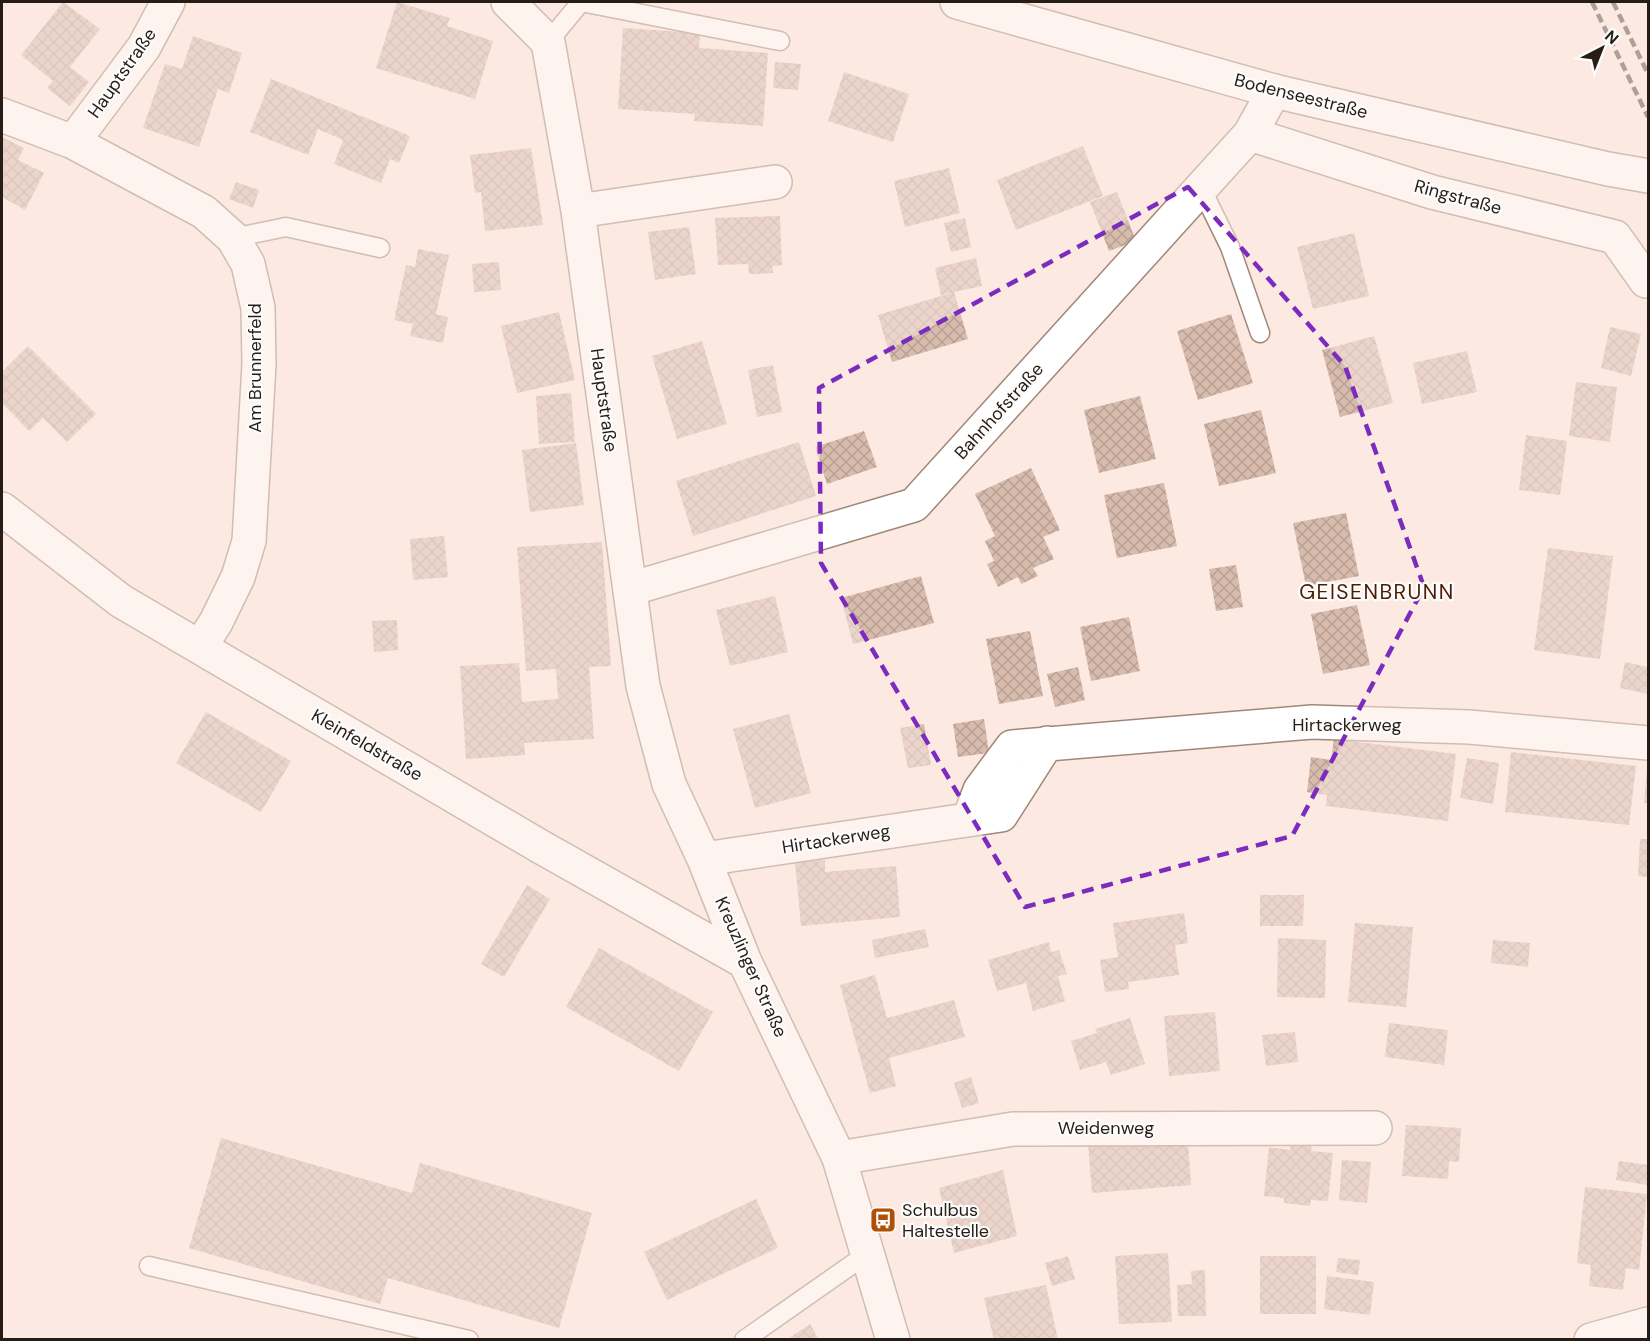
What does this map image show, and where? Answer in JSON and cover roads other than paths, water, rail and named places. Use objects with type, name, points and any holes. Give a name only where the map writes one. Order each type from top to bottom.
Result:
[{"type":"street","name":"Hauptstraße","points":[[73,142],[144,47],[168,2]]},
{"type":"street","points":[[508,2],[548,42]]},
{"type":"street","name":"Bodenseestraße","points":[[957,2],[1274,91],[1608,169],[1648,176]]},
{"type":"street","name":"Hauptstraße","points":[[548,42],[578,212],[630,589]]},
{"type":"street","name":"Bahnhofstraße","points":[[630,589],[914,505],[1250,134],[1274,91]]},
{"type":"street","name":"Am Brunnerfeld","points":[[2,115],[73,142],[204,212],[233,238],[248,264],[258,308],[254,491],[249,541],[238,577],[216,622],[200,647]]},
{"type":"street","name":"Ringstraße","points":[[1250,134],[1432,192],[1615,237],[1646,281]]},
{"type":"street","points":[[578,212],[775,182]]},
{"type":"street","name":"Kleinfeldstraße","points":[[2,509],[121,602],[541,847],[745,962]]},
{"type":"street","name":"Kreuzlinger Straße","points":[[630,589],[643,686],[669,784],[704,860],[745,962],[839,1158],[893,1340]]},
{"type":"street","name":"Hirtackerweg","points":[[704,860],[1001,815],[1047,743],[1312,722],[1468,727],[1648,743]]},
{"type":"street","name":"Weidenweg","points":[[839,1158],[1013,1128],[1375,1128]]},
{"type":"street","points":[[1591,1340],[1648,1324]]},
{"type":"lane","points":[[548,42],[581,2],[780,40]]},
{"type":"lane","points":[[1201,188],[1230,247],[1260,333]]},
{"type":"lane","points":[[233,238],[286,227],[380,248]]},
{"type":"lane","points":[[744,1340],[867,1254]]},
{"type":"lane","points":[[149,1266],[469,1340]]},
{"type":"railway","points":[[1592,2],[1648,117]]},
{"type":"railway","points":[[1613,2],[1648,74]]},
{"type":"place","name":"Schulbus Haltestelle","points":[[883,1220]]},
{"type":"district","name":"GEISENBRUNN","points":[[1377,592]]}]
